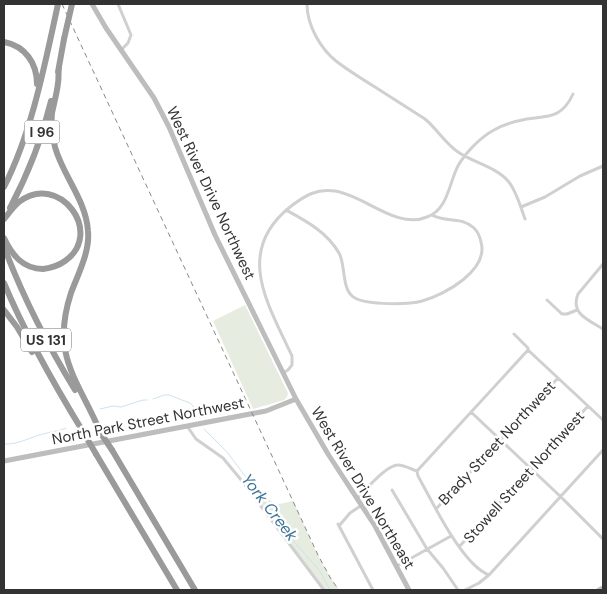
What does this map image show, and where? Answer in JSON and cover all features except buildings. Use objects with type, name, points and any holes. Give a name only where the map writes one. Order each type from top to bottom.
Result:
[{"type":"highway","name":"I 96","points":[[4,186],[28,127],[58,4]]},
{"type":"highway","name":"I 96","points":[[4,220],[26,175],[37,147],[49,106],[72,4]]},
{"type":"highway","points":[[4,42],[24,51],[33,64],[36,73],[35,102]]},
{"type":"highway","points":[[58,68],[58,84],[52,114],[53,138],[59,158],[85,211],[88,233],[85,256],[67,308],[63,335],[64,349],[70,371],[100,431]]},
{"type":"highway","points":[[4,220],[15,206],[23,200],[33,195],[45,194],[58,198],[70,206],[77,216],[80,228],[78,242],[72,255],[58,265],[44,269],[30,267],[19,261],[10,252],[4,238]]},
{"type":"highway","name":"US 131","points":[[4,246],[22,290],[59,364],[195,590]]},
{"type":"highway","name":"US 131","points":[[4,283],[24,328],[54,384],[176,590]]},
{"type":"highway","points":[[4,310],[54,384]]},
{"type":"main road","name":"West River Drive Northwest","points":[[92,4],[149,91],[169,127],[215,234],[296,399]]},
{"type":"main road","name":"North Park Street Northwest","points":[[4,461],[266,411],[296,399]]},
{"type":"main road","name":"West River Drive Northeast","points":[[296,399],[328,454],[358,498],[409,590]]},
{"type":"main road","points":[[598,590],[603,588]]},
{"type":"street","points":[[118,4],[131,35],[128,43],[121,50]]},
{"type":"street","points":[[307,4],[314,33],[335,60],[425,119],[434,126],[455,150],[489,168],[508,181],[521,207],[525,220]]},
{"type":"street","points":[[282,373],[292,365],[292,356],[268,304],[260,280],[259,264],[264,239],[271,227],[286,210],[303,197],[323,190],[344,193],[393,216],[406,219],[424,219],[432,216],[443,204],[464,156],[480,141],[494,130],[508,123],[526,119],[546,118],[554,115],[570,102],[573,94]]},
{"type":"street","points":[[521,207],[546,197],[580,176],[603,166]]},
{"type":"street","points":[[286,210],[317,228],[327,237],[339,253],[349,294],[354,298],[371,302],[410,303],[423,301],[450,290],[475,267],[481,258],[482,249],[477,231],[465,222],[454,219],[439,219],[432,216]]},
{"type":"street","points":[[603,264],[578,294],[575,306],[582,315],[603,329]]},
{"type":"street","points":[[547,300],[562,314],[577,310]]},
{"type":"street","points":[[514,334],[528,350],[603,420]]},
{"type":"street","points":[[417,472],[528,350]]},
{"type":"street","name":"Brady Street Northwest","points":[[436,509],[558,378]]},
{"type":"street","name":"Stowell Street Northwest","points":[[459,547],[588,406]]},
{"type":"street","points":[[471,412],[603,539]]},
{"type":"street","points":[[186,426],[196,439],[223,458],[324,590]]},
{"type":"street","points":[[465,590],[479,583],[488,575],[603,450]]},
{"type":"street","points":[[358,498],[371,484],[393,466],[404,466],[417,472],[451,536],[481,572],[488,575]]},
{"type":"street","points":[[392,490],[426,549],[443,568],[458,590]]},
{"type":"street","points":[[362,505],[350,513],[338,525],[374,590]]},
{"type":"street","name":"Stowell Street Northwest","points":[[397,566],[451,536]]},
{"type":"shaded area","points":[[245,305],[288,393],[284,400],[253,409],[213,321]]},
{"type":"shaded area","points":[[257,491],[274,503],[280,504],[293,501],[319,558],[339,590],[324,590],[251,493]]},
{"type":"waterway","name":"York Creek","points":[[153,399],[169,395],[190,403],[197,410],[200,418]]},
{"type":"waterway","name":"York Creek","points":[[100,409],[113,406],[121,407],[147,400]]},
{"type":"waterway","name":"York Creek","points":[[4,444],[15,443],[66,428]]},
{"type":"waterway","name":"York Creek","points":[[204,429],[227,452],[296,544],[320,571],[330,590]]},
{"type":"railway","points":[[62,4],[318,555],[339,590]]}]
